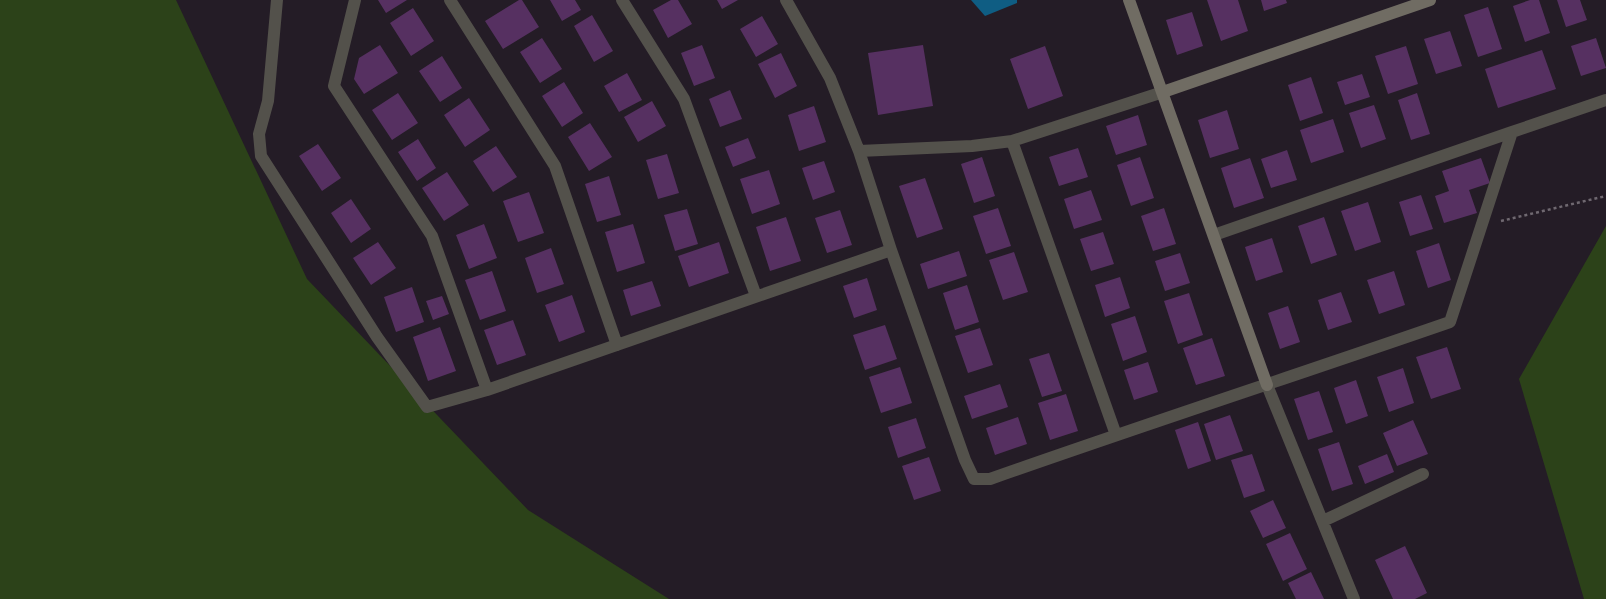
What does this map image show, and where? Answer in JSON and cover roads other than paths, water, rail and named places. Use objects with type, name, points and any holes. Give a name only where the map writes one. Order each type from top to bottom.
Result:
[{"type":"street","points":[[277,0],[268,101],[259,134],[261,156],[377,337],[427,407],[487,390],[890,250]]},
{"type":"street","points":[[355,0],[334,86],[432,236],[487,390]]},
{"type":"street","points":[[450,0],[555,166],[617,345]]},
{"type":"street","points":[[622,0],[684,99],[756,296]]},
{"type":"street","points":[[786,0],[830,78],[859,152],[890,250],[965,460],[974,479],[990,479],[1450,322],[1512,132]]},
{"type":"street","points":[[1129,0],[1267,385],[1354,599]]},
{"type":"street","points":[[859,152],[972,146],[1012,141],[1163,92],[1430,0]]},
{"type":"street","points":[[1214,235],[1606,100]]},
{"type":"street","points":[[1012,141],[1116,435]]},
{"type":"street","points":[[1323,521],[1423,474]]},
{"type":"water","points":[[971,0],[1017,0],[1017,3],[985,16]]}]
